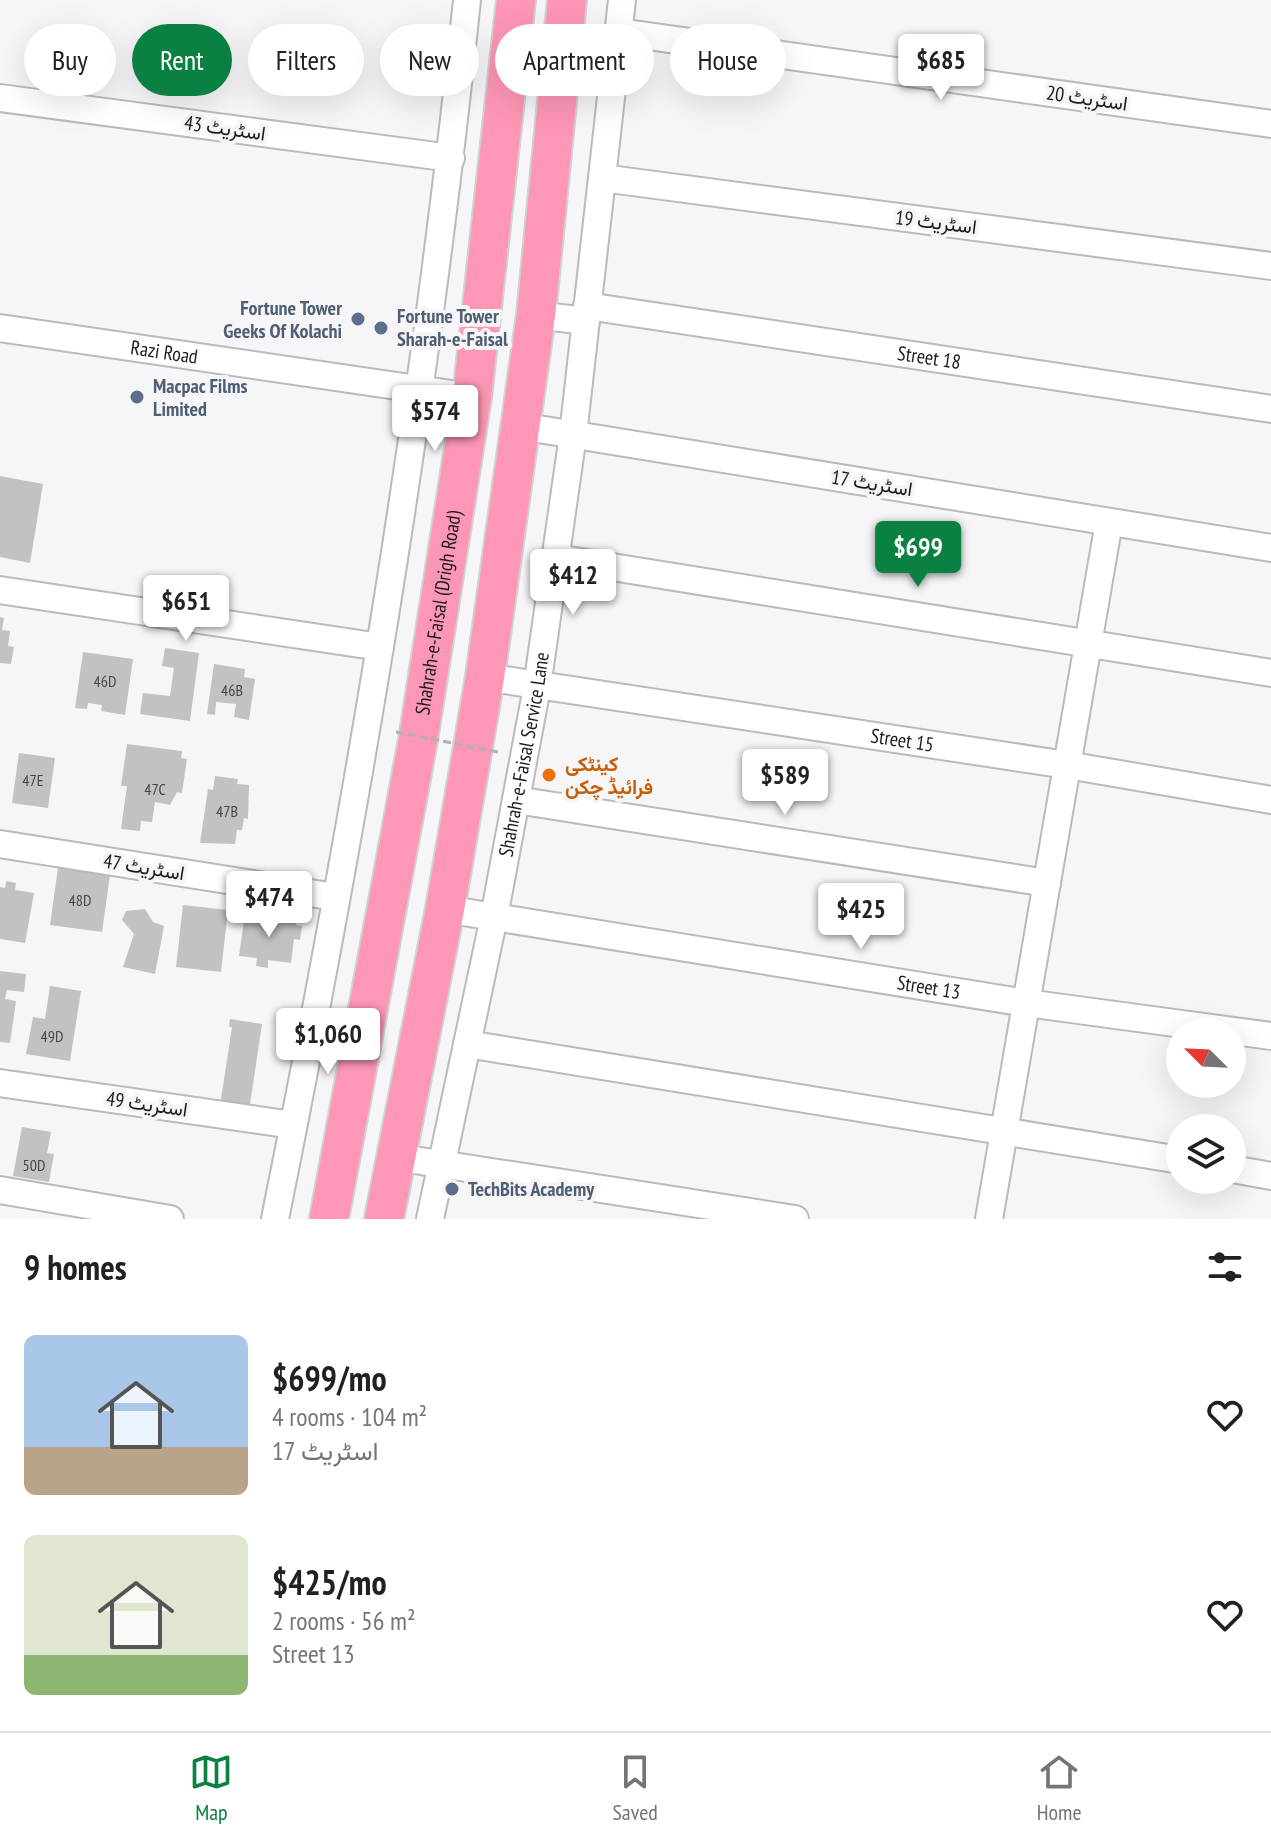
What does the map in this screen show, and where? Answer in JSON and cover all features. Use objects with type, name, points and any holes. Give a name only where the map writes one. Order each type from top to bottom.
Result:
[{"type":"highway","name":"Shahrah-e-Faisal (Drigh Road)","points":[[329,1219],[418,740],[472,397],[516,0]]},
{"type":"highway","points":[[384,1219],[445,909],[485,677],[536,315],[567,0]]},
{"type":"street","points":[[275,1219],[380,647],[451,158],[467,0]]},
{"type":"street","name":"Shahrah-e-Faisal Service Lane","points":[[620,24],[622,0]]},
{"type":"street","name":"اسٹریٹ 20","points":[[654,37],[1271,124]]},
{"type":"street","name":"Shahrah-e-Faisal Service Lane","points":[[430,1219],[494,917],[537,687],[573,435],[612,96]]},
{"type":"street","name":"اسٹریٹ 43","points":[[0,98],[451,158]]},
{"type":"street","name":"اسٹریٹ 19","points":[[602,178],[1271,266]]},
{"type":"street","name":"Street 18","points":[[536,315],[586,313],[1271,409]]},
{"type":"street","name":"Razi Road","points":[[0,328],[419,392],[472,397]]},
{"type":"street","name":"اسٹریٹ 17","points":[[520,426],[1271,548]]},
{"type":"street","points":[[989,1219],[1109,522]]},
{"type":"street","points":[[556,558],[1089,641],[1271,673]]},
{"type":"street","points":[[0,590],[380,647]]},
{"type":"street","name":"Street 15","points":[[485,677],[1067,765],[1271,800]]},
{"type":"street","points":[[516,800],[1047,883]]},
{"type":"street","name":"اسٹریٹ 47","points":[[0,844],[335,897]]},
{"type":"street","name":"Street 13","points":[[445,909],[1026,1003],[1271,1036]]},
{"type":"street","points":[[467,1044],[1166,1158]]},
{"type":"street","name":"اسٹریٹ 49","points":[[0,1083],[293,1125]]},
{"type":"street","points":[[395,1157],[795,1219]]},
{"type":"street","points":[[1246,1172],[1271,1176]]},
{"type":"street","points":[[0,1190],[170,1219]]},
{"type":"path","points":[[396,732],[498,752]]},
{"type":"building","points":[[0,476],[43,484],[30,563],[0,557]]},
{"type":"building","points":[[0,617],[4,618],[2,630],[10,631],[8,646],[14,647],[11,664],[0,663]]},
{"type":"building","points":[[165,648],[199,653],[190,721],[140,714],[143,693],[170,696],[174,668],[162,666]]},
{"type":"building","points":[[83,652],[133,659],[125,715],[101,711],[102,705],[88,703],[87,709],[75,708]]},
{"type":"building","points":[[214,664],[245,669],[244,677],[255,679],[249,720],[234,717],[236,704],[216,702],[215,715],[207,714]]},
{"type":"building","points":[[127,744],[182,751],[181,758],[187,759],[182,793],[177,792],[170,805],[155,802],[152,822],[141,821],[140,831],[121,829],[127,786],[121,786]]},
{"type":"building","points":[[19,753],[55,758],[48,808],[12,803]]},
{"type":"building","points":[[215,776],[238,779],[237,784],[249,785],[248,819],[244,818],[242,830],[237,830],[235,844],[200,843],[208,789],[213,790]]},
{"type":"building","points":[[58,868],[110,875],[102,932],[50,925]]},
{"type":"building","points":[[6,881],[16,883],[15,890],[34,893],[25,943],[0,939],[0,887],[5,888]]},
{"type":"building","points":[[183,905],[228,910],[221,972],[176,967]]},
{"type":"building","points":[[145,909],[153,922],[164,926],[155,974],[123,967],[134,934],[122,920],[126,911]]},
{"type":"building","points":[[245,913],[297,920],[296,925],[302,926],[300,940],[294,939],[291,963],[268,960],[268,968],[256,966],[257,958],[239,956]]},
{"type":"building","points":[[0,971],[26,974],[24,992],[7,990],[5,999],[16,1001],[10,1043],[0,1042]]},
{"type":"building","points":[[50,986],[81,991],[70,1061],[26,1054],[33,1017],[45,1019]]},
{"type":"building","points":[[230,1019],[262,1024],[249,1111],[220,1106],[232,1027],[229,1027]]},
{"type":"building","points":[[22,1127],[51,1132],[47,1153],[54,1154],[49,1182],[13,1176]]},
{"type":"place","name":"Fortune Tower Geeks Of Kolachi","points":[[358,319]]},
{"type":"place","name":"Fortune Tower Sharah-e-Faisal","points":[[381,328]]},
{"type":"place","name":"Macpac Films Limited","points":[[137,397]]},
{"type":"place","name":"کینٹکی فرائیڈ چکن","points":[[549,775]]},
{"type":"place","name":"TechBits Academy","points":[[452,1189]]}]
